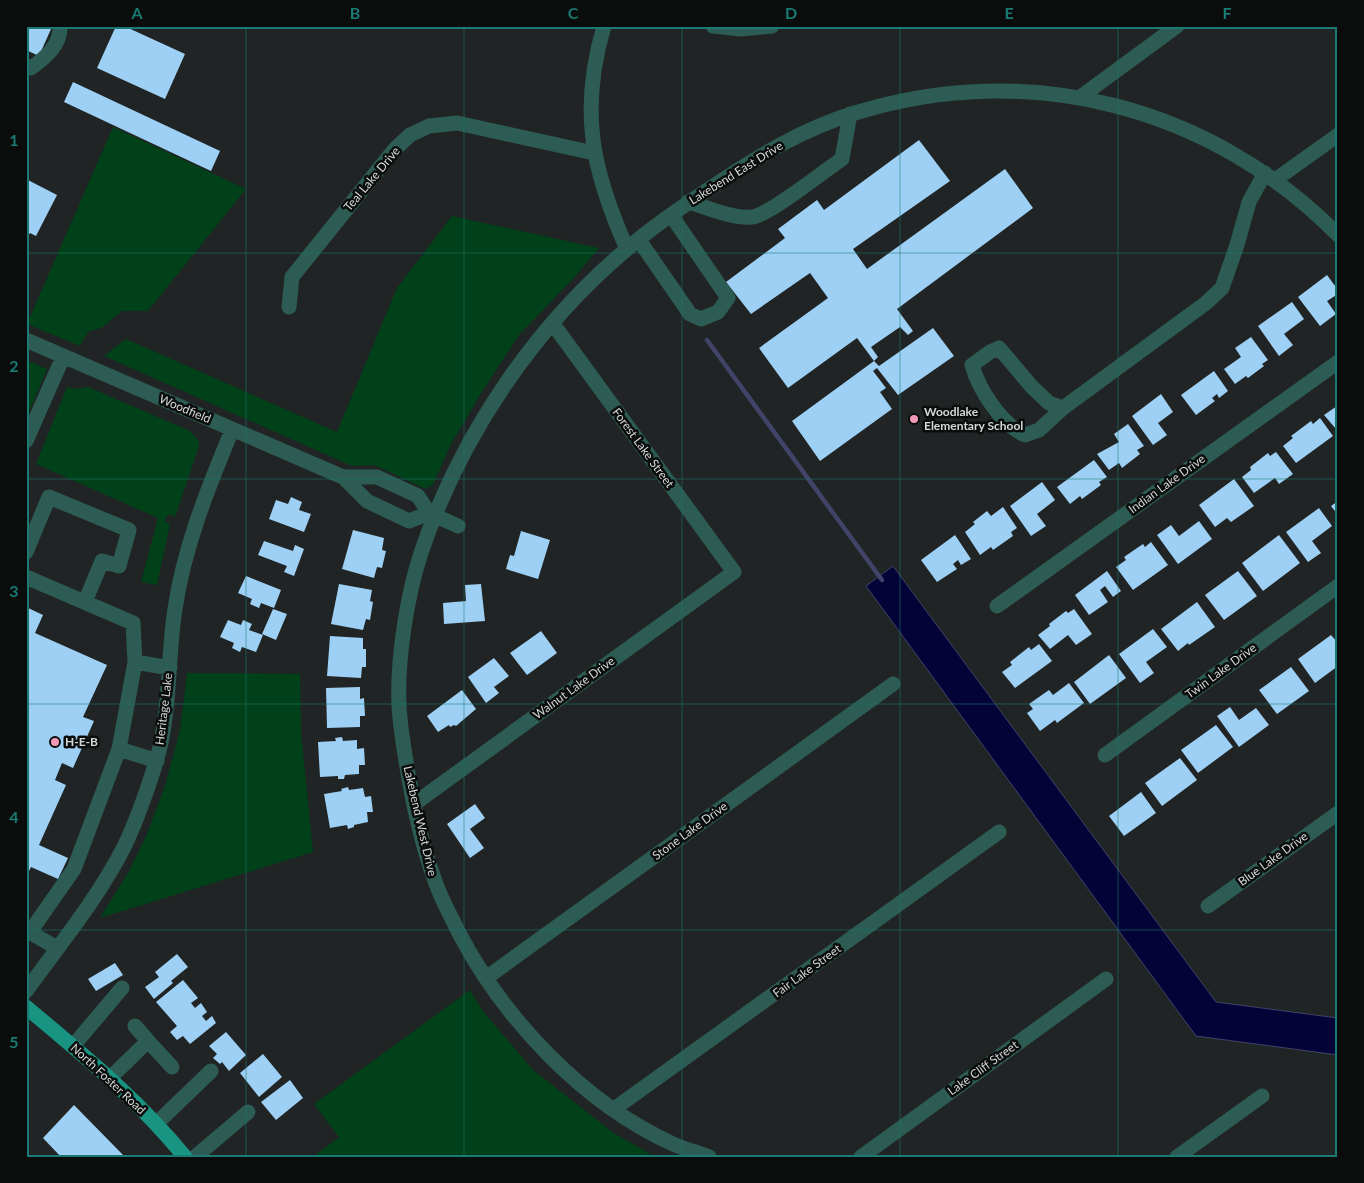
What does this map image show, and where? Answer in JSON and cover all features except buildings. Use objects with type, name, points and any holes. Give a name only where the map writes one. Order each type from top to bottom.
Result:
[{"type":"main road","name":"North Foster Road","points":[[26,1007],[110,1078],[156,1124],[185,1157]]},
{"type":"street","points":[[29,67],[48,55],[60,34],[60,26]]},
{"type":"street","points":[[604,26],[593,75],[591,112],[594,153],[614,219],[690,314],[702,319],[718,312],[728,298],[671,216]]},
{"type":"street","points":[[713,26],[741,29],[772,26]]},
{"type":"street","points":[[1079,98],[1177,26]]},
{"type":"street","name":"Lakebend East Drive","points":[[553,324],[560,314],[633,244],[688,202],[763,153],[807,131],[850,114],[902,100],[951,93],[1000,90],[1050,93],[1097,100],[1145,114],[1191,132],[1236,154],[1317,213],[1338,235]]},
{"type":"street","points":[[688,202],[737,216],[753,218],[767,212],[842,158],[850,114]]},
{"type":"street","name":"Teal Lake Drive","points":[[289,307],[292,277],[395,149],[410,135],[429,126],[457,123],[594,153]]},
{"type":"street","points":[[1063,408],[1049,403],[1032,387],[999,348],[972,365],[975,375],[990,403],[1014,430],[1025,435],[1039,430],[1063,408],[1206,303],[1222,288],[1249,202],[1270,177],[1338,135]]},
{"type":"street","name":"Lakebend West Drive","points":[[553,324],[523,359],[485,414],[432,515],[409,602],[402,651],[399,703],[404,754],[424,847],[438,890],[472,956],[503,1003],[537,1042],[575,1078],[614,1109],[628,1119],[672,1143],[708,1157]]},
{"type":"street","name":"Forest Lake Street","points":[[553,324],[734,572]]},
{"type":"street","name":"Woodfield","points":[[26,340],[343,478],[367,501],[409,521],[432,515],[418,496],[377,477],[343,478]]},
{"type":"street","points":[[26,441],[64,357]]},
{"type":"street","name":"Indian Lake Drive","points":[[997,606],[1338,362]]},
{"type":"street","name":"Heritage Lake","points":[[26,990],[102,885],[124,847],[141,807],[157,760],[165,722],[175,609],[188,548],[208,488],[232,430]]},
{"type":"street","points":[[26,552],[50,497],[129,530],[119,566],[102,562],[85,602]]},
{"type":"street","points":[[432,515],[458,526]]},
{"type":"street","name":"Walnut Lake Drive","points":[[414,804],[734,572]]},
{"type":"street","points":[[26,576],[134,623],[135,662],[119,749],[74,869],[28,931],[57,948]]},
{"type":"street","name":"Twin Lake Drive","points":[[1105,755],[1338,586]]},
{"type":"street","points":[[135,662],[170,668]]},
{"type":"street","name":"Stone Lake Drive","points":[[486,978],[893,684]]},
{"type":"street","points":[[119,749],[157,760]]},
{"type":"street","name":"Blue Lake Drive","points":[[1208,906],[1338,812]]},
{"type":"street","name":"Fair Lake Street","points":[[614,1109],[999,832]]},
{"type":"street","name":"Lake Cliff Street","points":[[861,1157],[1106,979]]},
{"type":"street","points":[[73,1046],[122,988]]},
{"type":"street","points":[[135,1026],[172,1067]]},
{"type":"street","points":[[110,1078],[148,1041]]},
{"type":"street","points":[[156,1124],[211,1070]]},
{"type":"street","points":[[1177,1157],[1262,1096]]},
{"type":"street","points":[[194,1157],[248,1112]]},
{"type":"green space","points":[[113,127],[246,189],[148,311],[122,311],[103,327],[88,332],[80,346],[27,324]]},
{"type":"green space","points":[[452,216],[599,248],[572,280],[519,335],[451,444],[433,485],[426,489],[374,465],[352,466],[104,356],[126,339],[337,432],[397,288]]},
{"type":"green space","points":[[26,360],[47,369],[26,419]]},
{"type":"green space","points":[[67,387],[75,389],[88,387],[190,431],[198,440],[199,446],[175,517],[168,514],[165,521],[170,524],[157,585],[141,582],[158,518],[36,464]]},
{"type":"green space","points":[[187,673],[300,674],[301,732],[313,852],[100,918],[129,871],[147,834],[165,786],[180,730]]},
{"type":"green space","points":[[470,990],[482,1010],[533,1070],[615,1134],[656,1157],[313,1157],[339,1137],[314,1104]]},
{"type":"shaded area","points":[[893,566],[1216,1002],[1338,1018],[1338,1055],[1196,1036],[866,586]]},
{"type":"waterway","points":[[707,340],[882,580]]},
{"type":"place","name":"Woodlake Elementary School","points":[[914,419]]},
{"type":"place","name":"H-E-B","points":[[55,742]]}]
